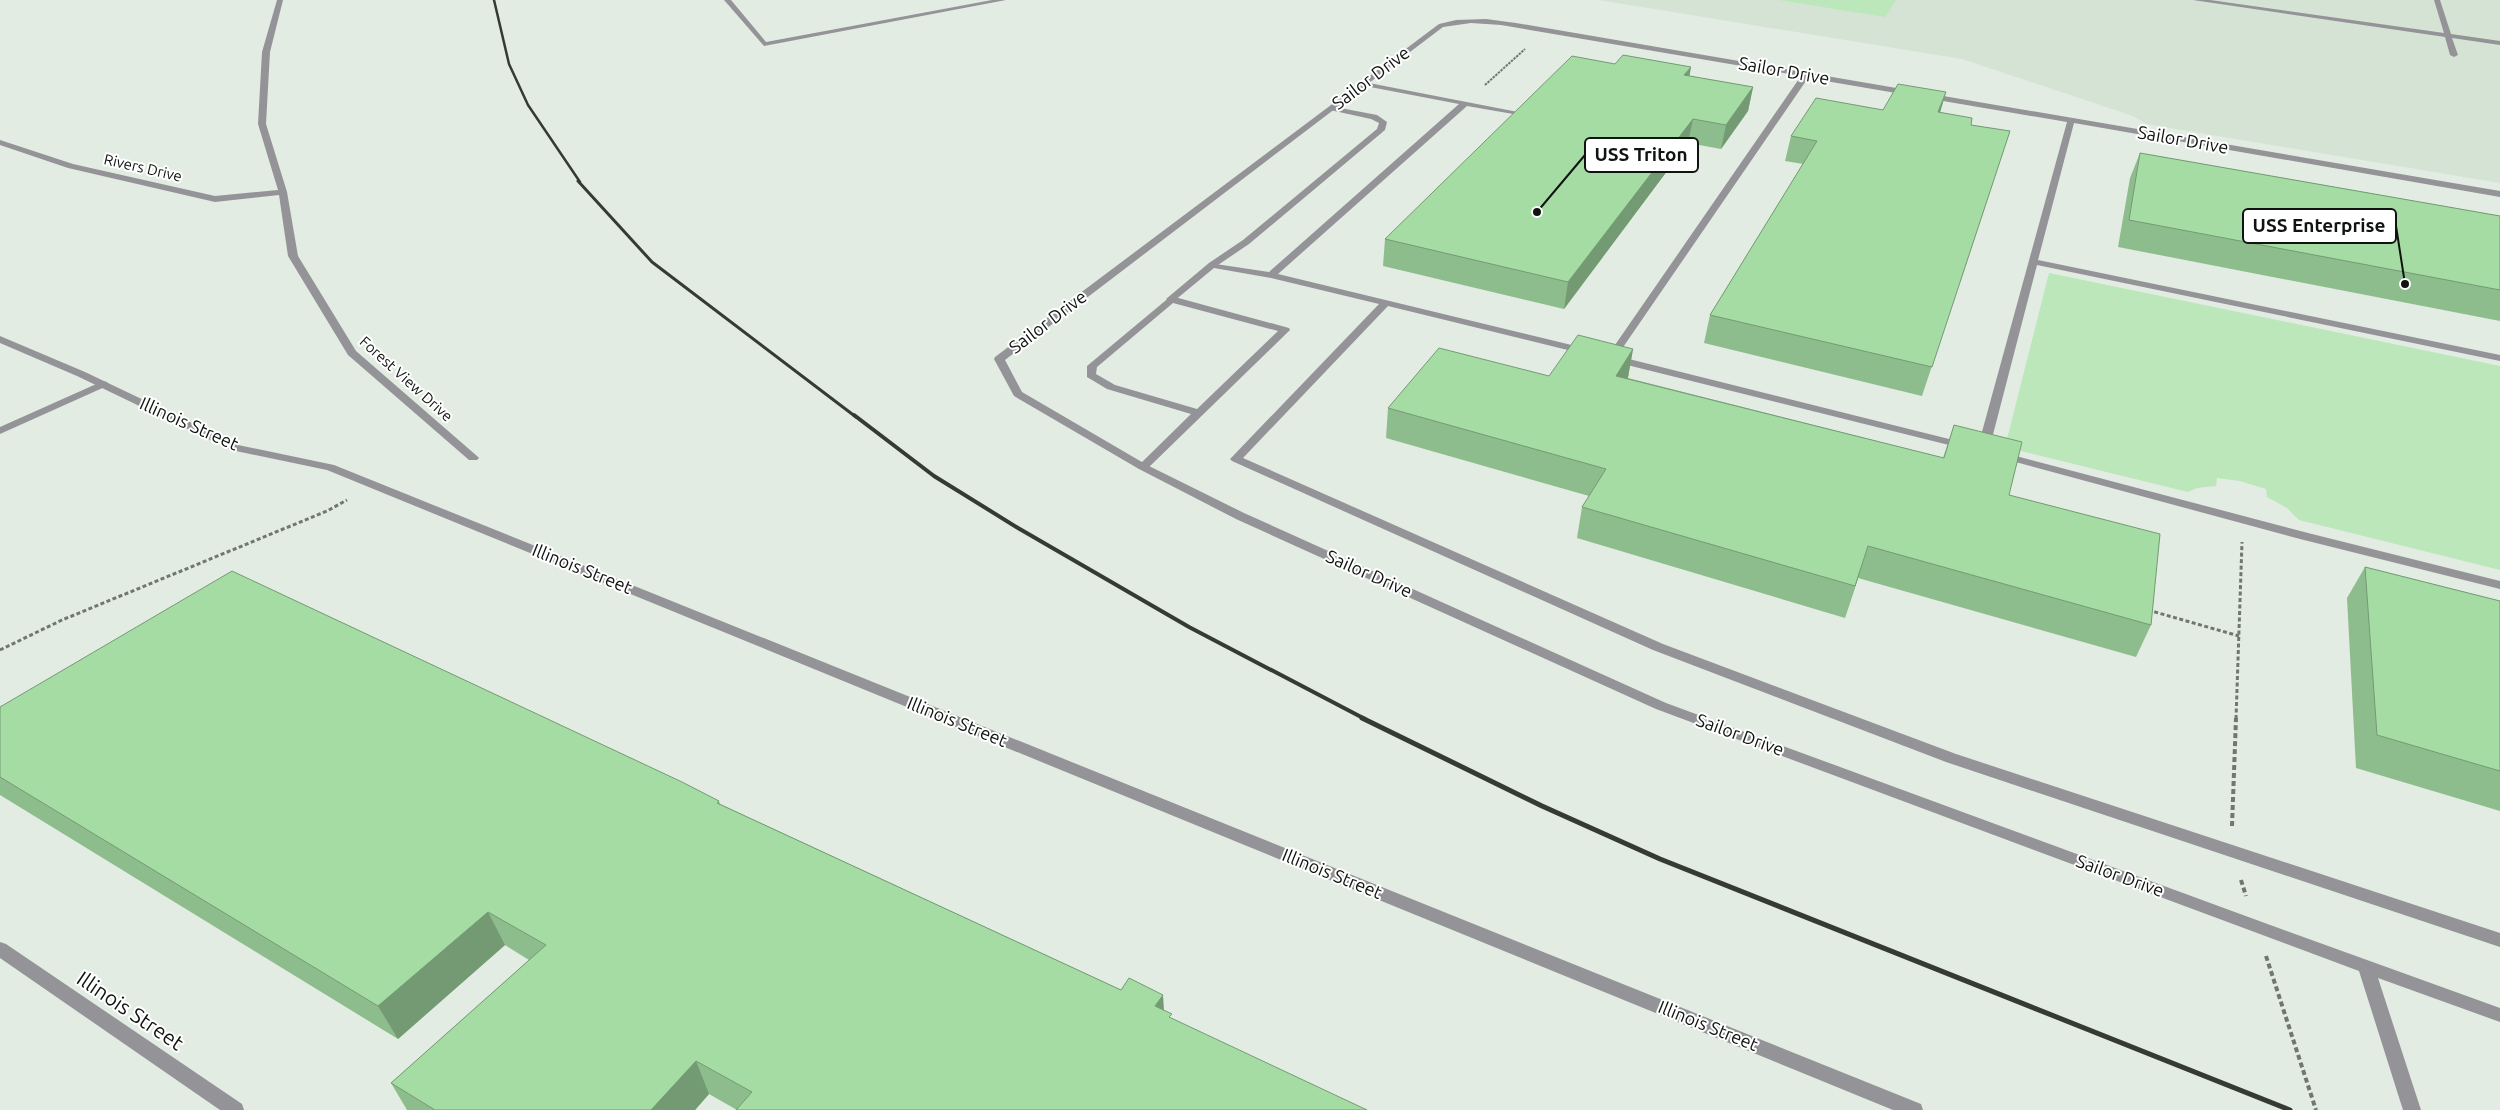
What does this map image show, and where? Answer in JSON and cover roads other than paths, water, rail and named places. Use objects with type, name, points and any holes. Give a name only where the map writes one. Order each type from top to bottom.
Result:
[{"type":"street","name":"Forest View Drive","points":[[280,0],[266,52],[262,124],[283,192],[293,256],[352,353],[473,458]]},
{"type":"street","points":[[727,0],[764,44],[1002,0]]},
{"type":"street","points":[[2196,0],[2500,43]]},
{"type":"street","points":[[2438,0],[2446,35],[2454,55]]},
{"type":"street","name":"Sailor Drive","points":[[2500,194],[1552,31],[1470,20],[1441,25],[999,359],[1018,394],[1143,468],[1240,516],[1661,706],[2256,927],[2500,1015]]},
{"type":"street","points":[[1602,356],[1806,75]]},
{"type":"street","points":[[1364,84],[1518,113]]},
{"type":"street","points":[[1271,275],[1465,103]]},
{"type":"street","points":[[1199,413],[1111,387],[1091,376],[1092,366],[1212,265],[1246,242],[1381,130],[1383,122],[1374,117],[1332,108]]},
{"type":"street","points":[[1983,450],[2071,121]]},
{"type":"street","name":"Rivers Drive","points":[[0,142],[71,166],[214,199],[283,192]]},
{"type":"street","points":[[2034,262],[2500,358]]},
{"type":"street","points":[[1212,265],[1271,275],[1983,450],[2243,519],[2500,584]]},
{"type":"street","points":[[1143,468],[1285,330],[1171,299]]},
{"type":"street","points":[[1386,303],[1236,459],[1658,647],[1951,758],[2500,940]]},
{"type":"street","name":"Illinois Street","points":[[0,339],[103,384],[235,448],[330,467],[1914,1110]]},
{"type":"street","points":[[0,431],[103,384]]},
{"type":"street","name":"Illinois Street","points":[[0,949],[235,1110]]},
{"type":"street","points":[[2366,966],[2412,1110]]},
{"type":"railway","points":[[494,0],[509,64],[528,105],[580,182]]},
{"type":"railway","points":[[578,181],[652,262],[856,417]]},
{"type":"railway","points":[[854,415],[934,476],[1018,528],[1189,627],[1365,719]]},
{"type":"railway","points":[[1362,718],[1542,806],[1660,859],[2290,1110]]},
{"type":"place","name":"USS Triton","points":[[1537,212]]},
{"type":"place","name":"USS Enterprise","points":[[2405,284]]}]
